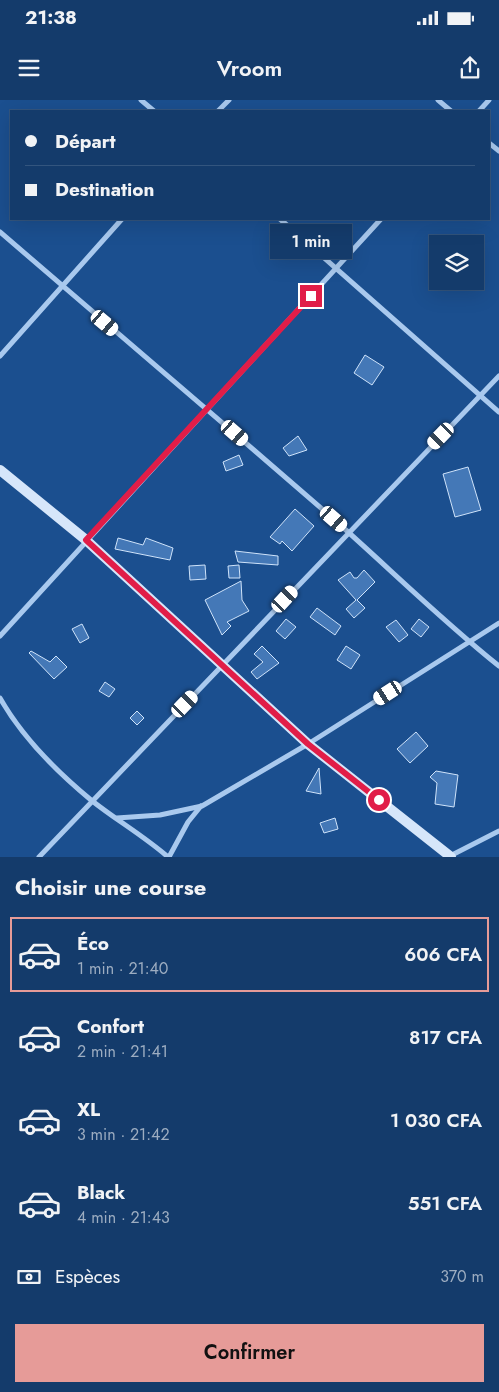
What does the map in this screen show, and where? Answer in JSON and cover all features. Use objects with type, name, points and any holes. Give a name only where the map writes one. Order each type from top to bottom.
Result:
[{"type":"street","points":[[141,100],[153,110]]},
{"type":"street","points":[[219,110],[228,100]]},
{"type":"street","points":[[438,100],[450,110]]},
{"type":"street","points":[[480,110],[489,100]]},
{"type":"street","points":[[0,356],[121,220]]},
{"type":"street","points":[[281,220],[499,412]]},
{"type":"street","points":[[0,636],[206,408],[380,220]]},
{"type":"street","points":[[0,232],[206,408],[348,532],[468,642],[499,666]]},
{"type":"street","points":[[39,857],[499,376]]},
{"type":"street","points":[[0,470],[86,540],[308,744],[450,857],[499,831]]},
{"type":"street","points":[[117,818],[160,815],[202,806],[308,744],[499,623]]},
{"type":"street","points":[[0,698],[34,746],[92,800],[169,857],[188,822],[202,806]]},
{"type":"building","points":[[365,355],[384,367],[372,385],[354,373]]},
{"type":"building","points":[[298,436],[307,450],[289,456],[283,448]]},
{"type":"building","points":[[239,455],[243,465],[226,471],[223,462]]},
{"type":"building","points":[[468,467],[481,510],[455,517],[443,474]]},
{"type":"building","points":[[295,509],[314,526],[292,551],[282,541],[280,544],[270,537]]},
{"type":"building","points":[[118,538],[143,545],[146,538],[173,548],[170,560],[115,549]]},
{"type":"building","points":[[235,551],[278,556],[278,565],[238,562]]},
{"type":"building","points":[[205,565],[206,579],[190,580],[189,566]]},
{"type":"building","points":[[239,565],[240,578],[229,578],[228,566]]},
{"type":"building","points":[[364,570],[375,582],[357,600],[365,608],[354,618],[346,609],[356,600],[338,580],[350,572],[354,578],[357,578]]},
{"type":"building","points":[[241,581],[242,600],[249,611],[227,622],[231,626],[222,635],[205,600]]},
{"type":"building","points":[[317,608],[341,626],[335,635],[310,617]]},
{"type":"building","points":[[286,619],[296,627],[285,639],[276,631]]},
{"type":"building","points":[[419,619],[429,627],[421,637],[411,629]]},
{"type":"building","points":[[396,620],[408,635],[399,642],[386,627]]},
{"type":"building","points":[[82,624],[89,638],[80,643],[72,629]]},
{"type":"building","points":[[262,646],[279,663],[257,679],[251,672],[263,662],[254,654]]},
{"type":"building","points":[[346,646],[360,655],[351,669],[337,660]]},
{"type":"building","points":[[31,651],[50,662],[56,656],[67,667],[54,679],[29,653]]},
{"type":"building","points":[[105,682],[115,689],[109,697],[99,691]]},
{"type":"building","points":[[137,711],[144,718],[137,725],[130,718]]},
{"type":"building","points":[[416,732],[428,746],[410,763],[397,749]]},
{"type":"building","points":[[319,768],[321,794],[306,791]]},
{"type":"building","points":[[436,771],[458,775],[454,807],[435,804],[437,783],[430,777]]},
{"type":"building","points":[[335,818],[338,829],[324,833],[320,823]]},
{"type":"route","points":[[311,296],[86,540],[308,744],[379,800]]}]
